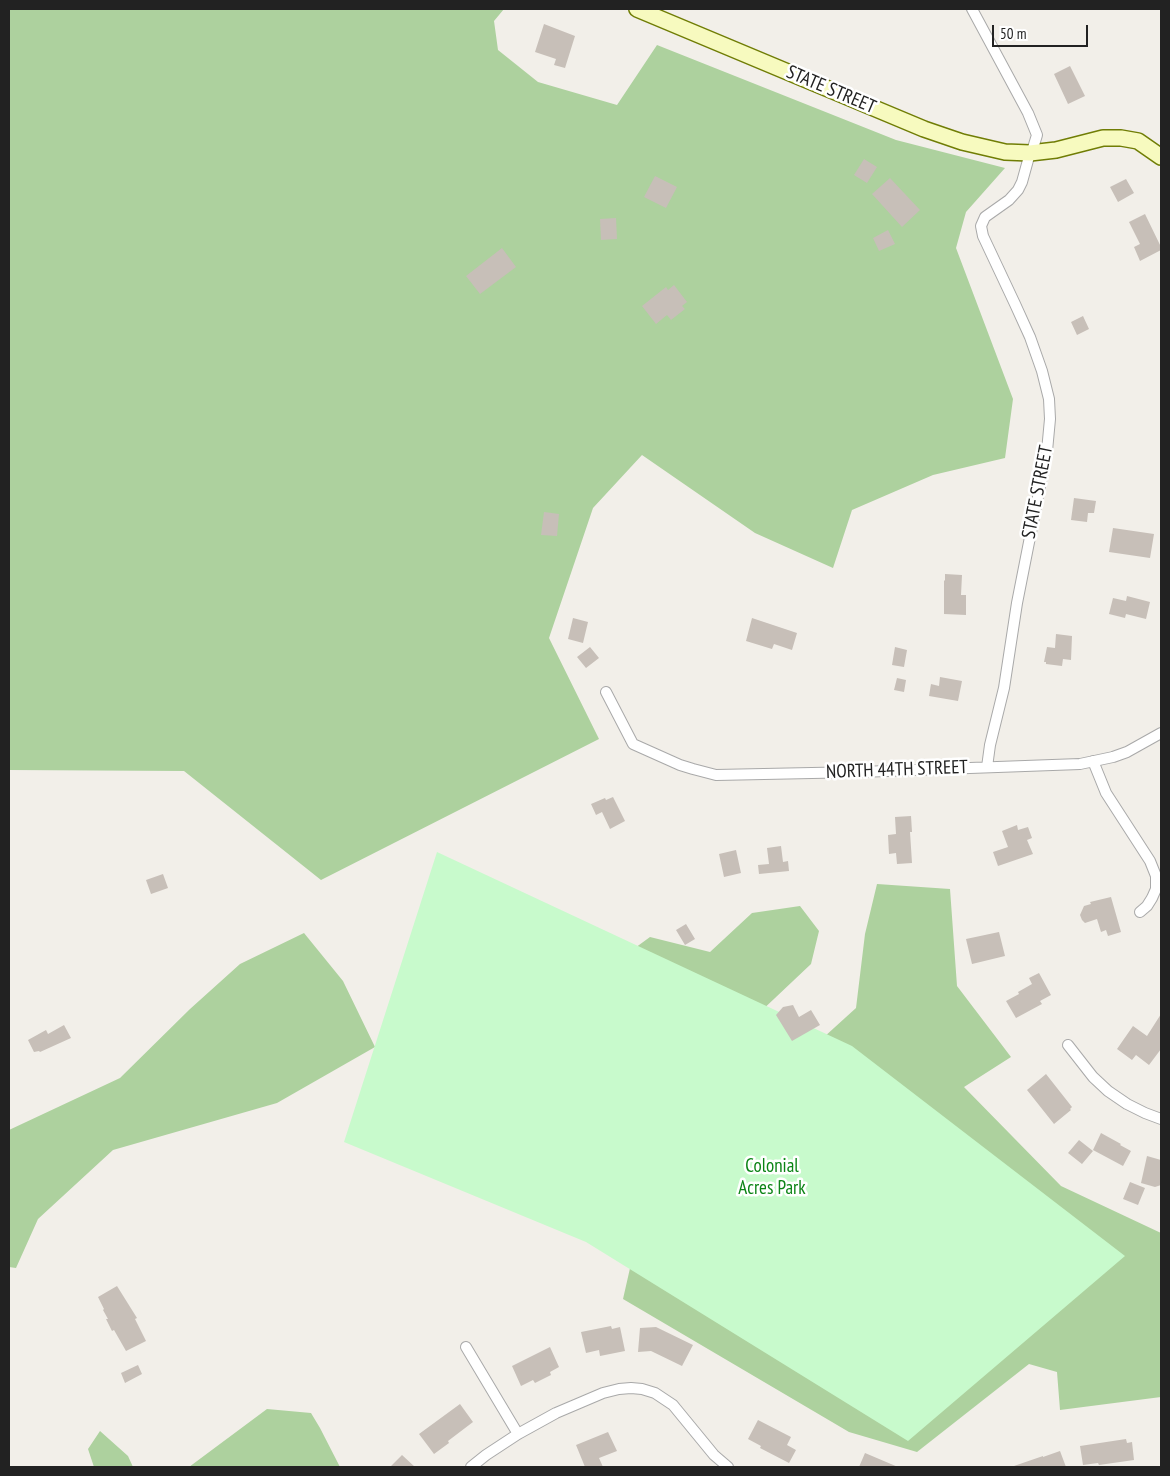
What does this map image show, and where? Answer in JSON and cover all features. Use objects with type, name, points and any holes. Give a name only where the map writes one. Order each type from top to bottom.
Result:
[{"type":"street","name":"STATE STREET","points":[[637,9],[924,129],[962,142],[1005,152],[1030,153],[1056,150],[1103,138],[1122,138],[1138,141],[1161,157]]},
{"type":"street","points":[[972,9],[1028,113],[1037,135],[1030,153]]},
{"type":"street","name":"STATE STREET","points":[[987,767],[1004,688],[1017,603],[1047,451],[1050,419],[1042,371],[1030,337],[983,236],[981,226],[985,217],[1009,200],[1018,190],[1030,153]]},
{"type":"street","name":"NORTH 44TH STREET","points":[[606,692],[633,744],[680,765],[716,774],[860,772],[1080,764],[1127,752],[1161,733]]},
{"type":"street","points":[[1093,761],[1106,793],[1150,861],[1156,876],[1156,889],[1147,906],[1140,912]]},
{"type":"street","points":[[1068,1045],[1093,1077],[1108,1091],[1127,1104],[1161,1119]]},
{"type":"street","points":[[466,1347],[518,1434]]},
{"type":"street","points":[[471,1467],[518,1434],[556,1413],[603,1393],[631,1388],[655,1393],[667,1400],[714,1455],[728,1467]]},
{"type":"green space","points":[[9,9],[504,9],[494,21],[498,50],[538,82],[617,105],[657,45],[896,140],[1005,168],[966,212],[956,248],[1013,399],[1005,458],[933,475],[852,510],[833,568],[755,533],[642,455],[593,508],[549,638],[599,739],[321,880],[184,771],[9,770]]},
{"type":"green space","name":"Colonial Acres Park","points":[[437,852],[852,1046],[1125,1256],[908,1441],[586,1242],[344,1142]]},
{"type":"green space","name":"Colonial Acres Park","points":[[877,884],[950,889],[957,986],[1011,1057],[964,1087],[1061,1186],[1161,1233],[1161,1397],[1060,1410],[1057,1372],[1029,1364],[917,1452],[849,1432],[623,1299],[638,1233],[602,972],[650,937],[710,952],[752,913],[800,906],[819,931],[811,964],[757,1015],[802,1057],[856,1008],[865,934]]},
{"type":"green space","points":[[304,933],[343,981],[375,1047],[277,1103],[113,1150],[38,1219],[16,1268],[9,1267],[9,1130],[120,1078],[190,1009],[240,964]]},
{"type":"green space","points":[[267,1409],[311,1413],[340,1467],[189,1467]]},
{"type":"green space","points":[[100,1431],[128,1456],[133,1467],[94,1467],[88,1449]]},
{"type":"building","points":[[544,24],[575,36],[565,68],[554,65],[556,59],[535,52]]},
{"type":"building","points":[[1070,66],[1085,96],[1068,104],[1054,74]]},
{"type":"building","points":[[864,159],[877,167],[867,183],[854,175]]},
{"type":"building","points":[[655,176],[677,187],[666,208],[644,197]]},
{"type":"building","points":[[890,178],[920,210],[902,227],[872,194]]},
{"type":"building","points":[[1126,179],[1134,193],[1118,202],[1110,187]]},
{"type":"building","points":[[1145,214],[1161,250],[1140,261],[1134,247],[1140,244],[1129,222]]},
{"type":"building","points":[[616,218],[617,239],[601,240],[600,219]]},
{"type":"building","points":[[888,230],[895,244],[879,251],[873,238]]},
{"type":"building","points":[[502,248],[516,267],[480,294],[466,276]]},
{"type":"building","points":[[674,285],[687,302],[682,306],[685,309],[671,320],[667,315],[656,324],[642,306],[666,287],[668,290]]},
{"type":"building","points":[[1083,316],[1089,329],[1077,335],[1071,322]]},
{"type":"building","points":[[1074,498],[1096,501],[1094,513],[1088,513],[1087,522],[1071,520]]},
{"type":"building","points":[[544,512],[559,514],[557,536],[541,535]]},
{"type":"building","points":[[1113,528],[1154,534],[1150,558],[1109,552]]},
{"type":"building","points":[[945,574],[962,575],[961,595],[966,595],[966,615],[944,614]]},
{"type":"building","points":[[1127,596],[1150,602],[1146,619],[1126,614],[1125,618],[1109,614],[1113,598],[1126,601]]},
{"type":"building","points":[[573,618],[588,622],[583,643],[568,639]]},
{"type":"building","points":[[752,618],[797,633],[792,650],[774,644],[772,649],[746,641]]},
{"type":"building","points":[[1056,634],[1072,636],[1071,660],[1063,659],[1062,666],[1046,664],[1044,662],[1047,647],[1055,648]]},
{"type":"building","points":[[590,647],[599,658],[586,668],[577,657]]},
{"type":"building","points":[[895,647],[907,650],[904,667],[892,665]]},
{"type":"building","points":[[940,677],[962,681],[958,701],[929,696],[931,684],[939,686]]},
{"type":"building","points":[[897,678],[906,680],[904,692],[894,690]]},
{"type":"building","points":[[613,797],[625,821],[610,829],[602,812],[596,815],[591,804]]},
{"type":"building","points":[[911,816],[912,863],[897,864],[896,853],[889,854],[888,835],[896,834],[895,817]]},
{"type":"building","points":[[1017,825],[1018,830],[1028,827],[1032,838],[1027,840],[1033,854],[998,866],[993,852],[1008,847],[1002,831]]},
{"type":"building","points":[[781,846],[783,862],[788,861],[789,871],[759,874],[758,865],[769,864],[767,848]]},
{"type":"building","points":[[736,850],[741,873],[724,877],[719,854]]},
{"type":"building","points":[[163,874],[168,888],[151,894],[146,880]]},
{"type":"building","points":[[1111,897],[1121,932],[1108,936],[1106,930],[1101,932],[1097,919],[1085,923],[1080,915],[1084,906],[1091,904],[1090,902]]},
{"type":"building","points":[[686,924],[695,939],[685,945],[676,930]]},
{"type":"building","points":[[999,932],[1005,956],[972,964],[966,939]]},
{"type":"building","points":[[1039,973],[1051,995],[1040,1001],[1042,1004],[1016,1018],[1006,1001],[1032,984],[1029,978]]},
{"type":"building","points":[[793,1005],[799,1017],[811,1010],[820,1025],[792,1041],[776,1015],[783,1007]]},
{"type":"building","points":[[1161,1014],[1161,1049],[1149,1065],[1136,1055],[1132,1060],[1117,1049],[1133,1026],[1147,1036]]},
{"type":"building","points":[[64,1025],[71,1038],[40,1052],[34,1052],[28,1040],[46,1030],[48,1034]]},
{"type":"building","points":[[1046,1074],[1072,1107],[1054,1124],[1027,1090]]},
{"type":"building","points":[[1101,1133],[1131,1151],[1123,1166],[1093,1150]]},
{"type":"building","points":[[1079,1140],[1093,1151],[1082,1164],[1068,1153]]},
{"type":"building","points":[[1147,1156],[1161,1160],[1161,1185],[1155,1187],[1141,1183]]},
{"type":"building","points":[[1130,1182],[1145,1188],[1138,1205],[1123,1199]]},
{"type":"building","points":[[117,1286],[137,1318],[135,1319],[146,1341],[126,1351],[114,1330],[112,1331],[98,1297]]},
{"type":"building","points":[[611,1326],[612,1329],[620,1327],[625,1351],[600,1356],[599,1350],[586,1353],[581,1332]]},
{"type":"building","points":[[656,1327],[693,1345],[682,1366],[651,1351],[638,1352],[640,1328]]},
{"type":"building","points":[[550,1347],[559,1367],[550,1372],[551,1375],[535,1383],[533,1380],[521,1386],[512,1366]]},
{"type":"building","points":[[138,1365],[142,1374],[125,1383],[121,1373]]},
{"type":"building","points":[[460,1404],[473,1422],[434,1454],[419,1434]]},
{"type":"building","points":[[758,1420],[791,1437],[787,1445],[796,1450],[789,1463],[760,1448],[761,1446],[748,1439]]},
{"type":"building","points":[[608,1432],[617,1451],[599,1458],[603,1467],[585,1467],[576,1445]]},
{"type":"building","points":[[1126,1439],[1127,1443],[1132,1442],[1134,1460],[1099,1465],[1098,1463],[1083,1465],[1080,1446]]},
{"type":"building","points":[[1060,1451],[1066,1467],[1014,1467],[1014,1466]]},
{"type":"building","points":[[865,1453],[898,1467],[859,1467]]},
{"type":"building","points":[[402,1455],[415,1467],[390,1467]]}]
